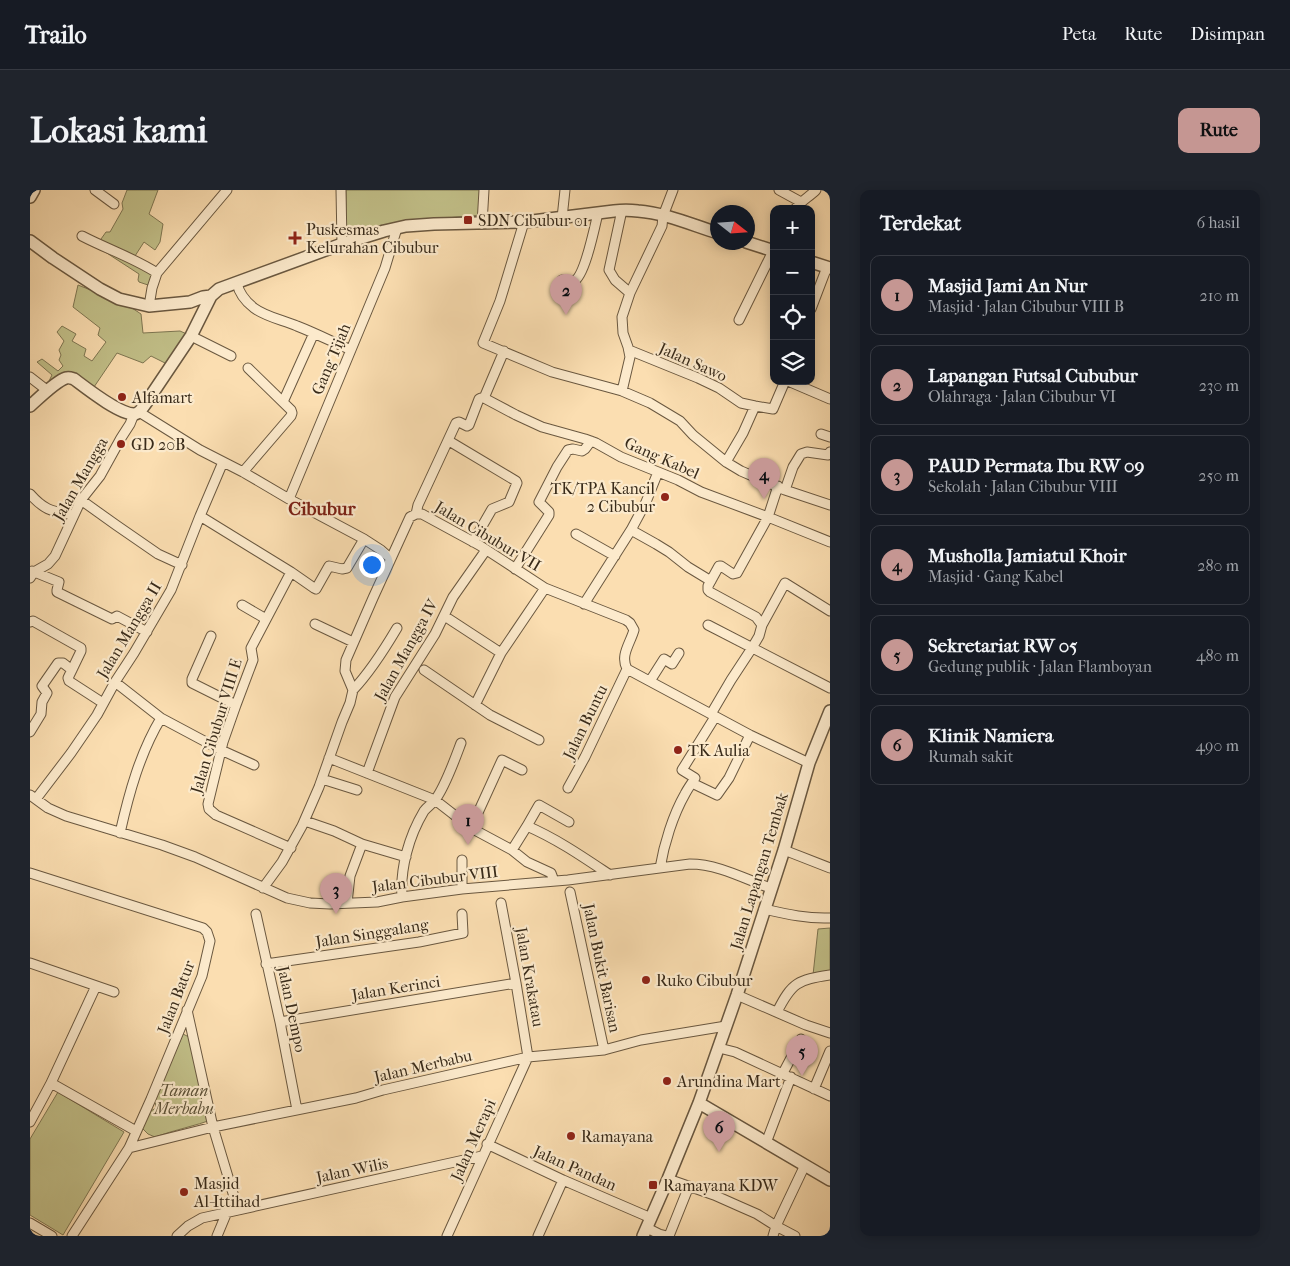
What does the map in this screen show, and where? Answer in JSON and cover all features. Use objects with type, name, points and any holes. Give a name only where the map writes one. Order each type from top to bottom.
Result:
[{"type":"street","points":[[96,190],[114,204]]},
{"type":"street","points":[[149,306],[157,273],[227,190]]},
{"type":"street","points":[[341,190],[342,244]]},
{"type":"street","points":[[482,224],[484,190]]},
{"type":"street","points":[[562,218],[565,190]]},
{"type":"street","points":[[622,391],[629,364],[629,350],[623,333],[622,317],[630,293],[662,226],[663,216],[673,190]]},
{"type":"street","points":[[779,190],[798,205],[816,190]]},
{"type":"street","points":[[622,210],[609,270],[615,280],[630,293]]},
{"type":"street","points":[[137,413],[191,336],[211,296],[219,289],[342,244],[397,228],[434,224],[524,222],[622,210],[638,210],[710,231]]},
{"type":"street","points":[[562,280],[573,282],[582,270],[598,213]]},
{"type":"street","points":[[524,222],[500,301],[483,343],[552,372],[622,391],[650,403],[680,421],[726,462],[741,471],[830,505]]},
{"type":"street","name":"Gang Tijah","points":[[289,499],[385,268],[397,228]]},
{"type":"street","points":[[82,236],[142,263],[157,273]]},
{"type":"street","points":[[30,240],[53,258],[108,294],[119,299],[149,306],[190,302],[211,296]]},
{"type":"street","points":[[755,245],[770,250]]},
{"type":"street","points":[[739,320],[770,257]]},
{"type":"street","points":[[815,263],[828,267],[815,299]]},
{"type":"street","points":[[237,283],[238,291],[244,299],[260,312],[351,350]]},
{"type":"street","points":[[283,402],[314,333]]},
{"type":"street","points":[[191,336],[231,356]]},
{"type":"street","name":"Jalan Sawo","points":[[629,350],[698,378],[719,388],[737,400],[754,406],[773,409],[784,385]]},
{"type":"street","points":[[416,514],[418,505],[456,423],[469,425],[479,399],[484,398],[504,351]]},
{"type":"street","points":[[243,472],[292,413],[248,368]]},
{"type":"street","points":[[30,377],[48,391]]},
{"type":"street","points":[[30,406],[66,378],[74,378],[115,407],[137,413],[222,462],[364,539],[390,558]]},
{"type":"street","points":[[796,385],[830,399]]},
{"type":"street","name":"Gang Kabel","points":[[484,398],[542,427],[590,441],[621,457],[701,492],[768,516],[830,542]]},
{"type":"street","points":[[726,462],[743,433],[754,406]]},
{"type":"street","name":"Jalan Mangga","points":[[31,573],[52,561],[81,500],[100,476],[137,413]]},
{"type":"street","points":[[449,441],[516,481],[517,484],[509,502],[492,509],[473,542]]},
{"type":"street","points":[[515,569],[549,515],[549,512],[539,502],[557,467],[568,450],[582,451],[590,441]]},
{"type":"street","points":[[762,625],[756,617],[710,592],[708,586],[720,566],[733,574],[737,573],[801,454],[807,452],[828,455],[830,452]]},
{"type":"street","name":"Jalan Mangga II","points":[[33,797],[71,752],[97,715],[171,590],[222,462]]},
{"type":"street","points":[[584,604],[631,530],[646,502],[658,472]]},
{"type":"street","points":[[30,494],[39,504],[52,511],[73,515]]},
{"type":"street","points":[[81,500],[158,554],[182,565]]},
{"type":"street","name":"Jalan Cibubur VII","points":[[353,690],[345,671],[345,666],[353,642],[410,517],[416,514],[422,514],[473,542],[545,588],[620,617],[630,623],[633,626],[633,634],[625,653],[624,659],[627,669]]},
{"type":"street","points":[[200,516],[314,588],[316,588],[329,566],[342,569],[347,568],[364,539]]},
{"type":"street","points":[[631,530],[670,552],[688,567],[711,581]]},
{"type":"street","points":[[576,534],[615,556]]},
{"type":"street","name":"Jalan Mangga IV","points":[[367,772],[395,697],[435,634],[452,597],[486,550]]},
{"type":"street","name":"Jalan Cibubur VIII E","points":[[290,848],[216,814],[209,809],[208,804],[221,750],[253,660],[252,646],[291,572]]},
{"type":"street","points":[[31,573],[59,582],[58,592],[112,619],[117,616],[147,632]]},
{"type":"street","points":[[660,868],[669,833],[684,795],[695,778],[682,770],[731,680],[759,636],[762,625],[785,583],[830,611]]},
{"type":"street","points":[[475,705],[501,653],[545,588]]},
{"type":"street","points":[[242,605],[266,619]]},
{"type":"street","points":[[449,619],[501,653]]},
{"type":"street","points":[[30,622],[33,621],[81,648],[82,651],[68,678],[69,681],[103,703]]},
{"type":"street","points":[[315,624],[353,642]]},
{"type":"street","points":[[708,624],[830,688]]},
{"type":"street","points":[[263,888],[282,862],[305,821],[350,703],[353,690],[376,662],[397,628]]},
{"type":"street","points":[[211,636],[192,683],[236,705]]},
{"type":"street","points":[[650,681],[664,659],[672,664],[678,654]]},
{"type":"street","points":[[30,732],[41,714],[42,702],[46,692],[42,686],[58,663],[63,663],[72,670]]},
{"type":"street","points":[[627,669],[750,736],[809,763]]},
{"type":"street","name":"Jalan Buntu","points":[[568,788],[627,669]]},
{"type":"street","points":[[424,670],[490,715],[539,740]]},
{"type":"street","points":[[115,682],[161,718],[254,766]]},
{"type":"street","name":"Jalan Lapangan Tembak","points":[[647,1227],[700,1103],[784,850],[809,763],[830,713]]},
{"type":"street","points":[[120,833],[140,761],[161,718]]},
{"type":"street","points":[[692,783],[717,795],[730,778],[750,736]]},
{"type":"street","points":[[402,897],[402,880],[410,843],[420,818],[435,800],[450,772],[461,743]]},
{"type":"street","points":[[329,758],[435,800],[471,828],[512,850],[527,862],[550,873],[554,881]]},
{"type":"street","points":[[471,828],[502,760],[522,770]]},
{"type":"street","points":[[322,779],[357,790]]},
{"type":"street","name":"Jalan Cibubur VIII","points":[[33,797],[48,808],[66,816],[162,844],[287,898],[310,902],[330,904],[377,902],[462,889],[610,875],[690,864],[703,864],[770,888]]},
{"type":"street","points":[[512,850],[539,805],[570,822]]},
{"type":"street","points":[[305,821],[362,844],[406,857]]},
{"type":"street","points":[[528,826],[561,842],[610,875]]},
{"type":"street","points":[[347,903],[350,876],[362,844]]},
{"type":"street","points":[[784,850],[830,868]]},
{"type":"street","points":[[462,860],[462,889]]},
{"type":"street","name":"Jalan Batur","points":[[30,873],[206,930],[209,936],[210,946],[202,976],[129,1148],[72,1236]]},
{"type":"street","name":"Jalan Bukit Barisan","points":[[570,892],[604,1050]]},
{"type":"street","name":"Jalan Krakatau","points":[[501,903],[528,1057]]},
{"type":"street","points":[[764,909],[798,917],[830,918]]},
{"type":"street","name":"Jalan Dempo","points":[[256,914],[297,1110]]},
{"type":"street","name":"Jalan Singgalang","points":[[266,964],[411,944],[463,933],[462,914]]},
{"type":"street","points":[[30,963],[114,992]]},
{"type":"street","points":[[777,1012],[783,999],[797,983],[805,979],[830,974]]},
{"type":"street","name":"Jalan Kerinci","points":[[280,1022],[516,983]]},
{"type":"street","points":[[30,1122],[51,1083],[96,986]]},
{"type":"street","points":[[737,995],[806,1025],[830,1033]]},
{"type":"street","points":[[187,1010],[213,1127],[238,1210]]},
{"type":"street","name":"Jalan Merbabu","points":[[129,1148],[213,1127],[356,1098],[383,1090],[528,1057],[604,1050],[641,1040],[726,1026]]},
{"type":"street","points":[[766,1143],[787,1075],[801,1039]]},
{"type":"street","points":[[719,1048],[735,1052],[830,1096]]},
{"type":"street","points":[[814,1089],[830,1051]]},
{"type":"street","name":"Jalan Merapi","points":[[446,1236],[528,1057]]},
{"type":"street","points":[[51,1083],[136,1130]]},
{"type":"street","points":[[700,1103],[830,1180]]},
{"type":"street","name":"Jalan Pandan","points":[[488,1144],[563,1180],[659,1234],[668,1236]]},
{"type":"street","name":"Jalan Wilis","points":[[177,1236],[188,1226],[202,1218],[482,1156]]},
{"type":"street","points":[[773,1236],[805,1165]]},
{"type":"street","points":[[668,1179],[714,1195],[757,1214],[794,1236]]},
{"type":"street","points":[[538,1236],[563,1180]]},
{"type":"street","points":[[668,1236],[689,1186]]},
{"type":"street","points":[[217,1236],[227,1212]]},
{"type":"street","points":[[30,1223],[52,1236]]},
{"type":"green space","points":[[127,190],[158,190],[149,214],[163,224],[160,242],[155,250],[144,242],[135,256],[155,274],[151,286],[139,282],[139,274],[96,246],[106,232],[110,232],[123,209],[122,203]]},
{"type":"green space","points":[[346,190],[481,190],[481,215],[423,220],[346,242]]},
{"type":"green space","points":[[78,285],[126,304],[141,314],[143,333],[180,331],[189,335],[171,366],[151,356],[143,363],[117,353],[94,387],[76,378],[47,385],[52,375],[37,362],[42,359],[58,371],[63,366],[59,360],[61,355],[59,350],[64,341],[57,332],[62,326],[76,334],[72,341],[86,349],[84,356],[92,361],[106,342],[98,335],[100,328],[73,307]]},
{"type":"green space","points":[[830,928],[830,972],[813,975],[818,929]]},
{"type":"green space","name":"Taman Merbabu","points":[[183,1034],[195,1040],[198,1039],[214,1119],[155,1137],[148,1134],[142,1128],[149,1112],[156,1108],[155,1099]]},
{"type":"green space","points":[[58,1092],[124,1132],[63,1235],[30,1215],[30,1139]]},
{"type":"place","name":"SDN Cibubur 01","points":[[468,220]]},
{"type":"place","name":"Puskesmas Kelurahan Cibubur","points":[[295,238]]},
{"type":"place","name":"Lapangan Futsal Cububur","points":[[566,315]]},
{"type":"place","name":"Alfamart","points":[[122,397]]},
{"type":"place","name":"GD 20B","points":[[121,444]]},
{"type":"place","name":"TK/TPA Kancil 2 Cibubur","points":[[665,497]]},
{"type":"place","name":"Musholla Jamiatul Khoir","points":[[764,499]]},
{"type":"place","name":"TK Aulia","points":[[678,750]]},
{"type":"place","name":"Masjid Jami An Nur","points":[[468,845]]},
{"type":"place","name":"PAUD Permata Ibu RW 09","points":[[336,914]]},
{"type":"place","name":"Ruko Cibubur","points":[[646,980]]},
{"type":"place","name":"Sekretariat RW 05","points":[[802,1076]]},
{"type":"place","name":"Arundina Mart","points":[[667,1081]]},
{"type":"place","name":"Ramayana","points":[[571,1136]]},
{"type":"place","name":"Klinik Namiera","points":[[719,1152]]},
{"type":"place","name":"Ramayana KDW","points":[[653,1185]]},
{"type":"place","name":"Masjid Al-Ittihad","points":[[184,1192]]},
{"type":"district","name":"Cibubur","points":[[322,509]]}]
